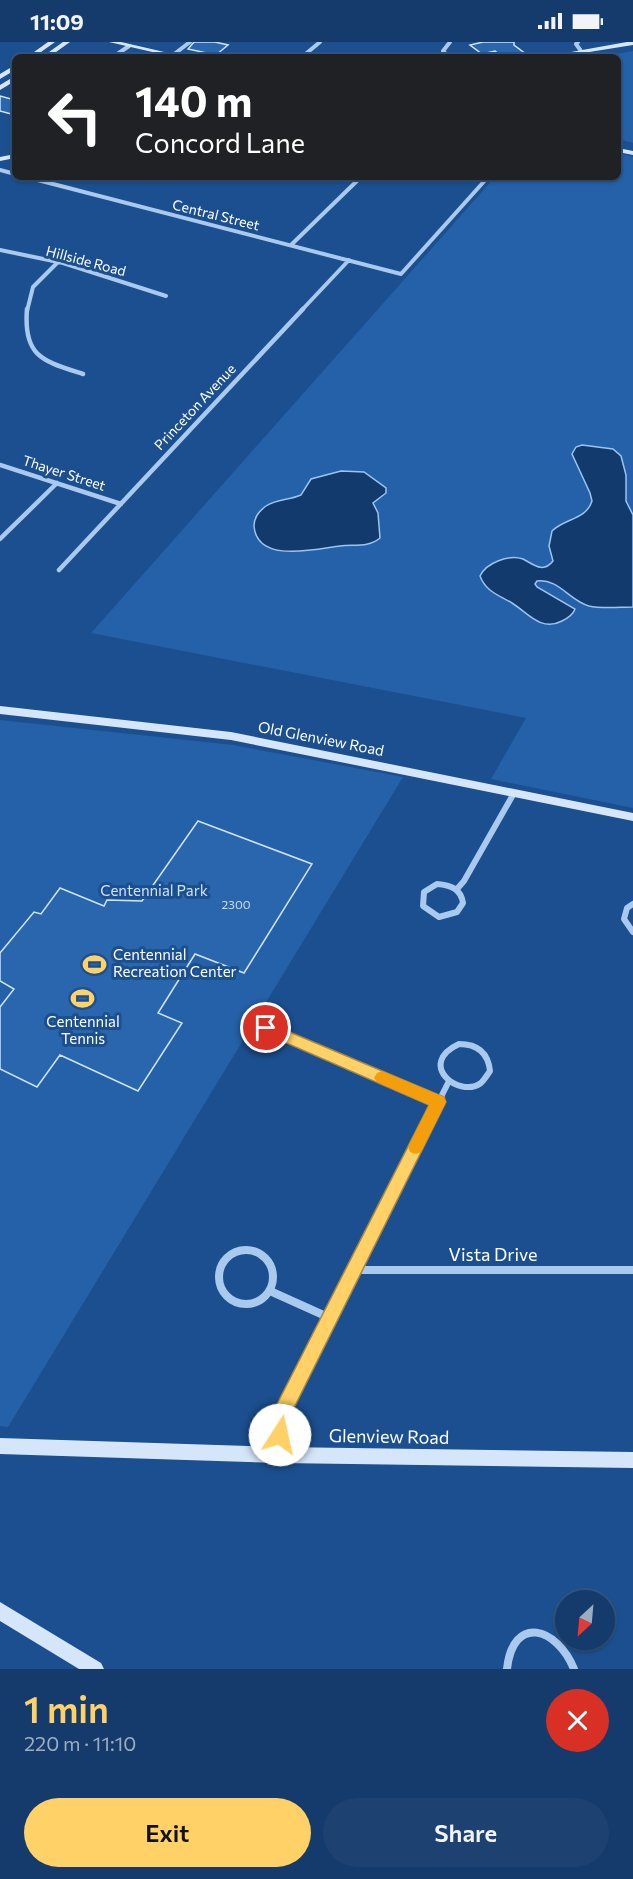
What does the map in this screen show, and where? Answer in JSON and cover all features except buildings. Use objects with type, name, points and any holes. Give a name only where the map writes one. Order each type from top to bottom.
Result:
[{"type":"main road","points":[[34,54],[52,42]]},
{"type":"main road","points":[[49,54],[66,42]]},
{"type":"main road","points":[[112,42],[167,54]]},
{"type":"main road","points":[[564,54],[633,43]]},
{"type":"main road","name":"Old Glenview Road","points":[[0,710],[231,736],[633,817]]},
{"type":"main road","name":"Glenview Road","points":[[0,1446],[280,1455],[633,1460]]},
{"type":"main road","points":[[0,1611],[95,1669]]},
{"type":"street","points":[[173,54],[190,42]]},
{"type":"street","points":[[306,54],[320,42]]},
{"type":"street","points":[[446,54],[443,51],[450,42]]},
{"type":"street","points":[[578,42],[576,44],[581,51]]},
{"type":"street","points":[[117,54],[129,46]]},
{"type":"street","name":"Central Street","points":[[38,180],[401,274],[485,180]]},
{"type":"street","points":[[291,245],[358,180]]},
{"type":"street","name":"Hillside Road","points":[[0,250],[116,279],[166,296]]},
{"type":"street","name":"Princeton Avenue","points":[[59,570],[349,260]]},
{"type":"street","points":[[57,263],[40,277],[31,291],[26,334],[30,348],[41,358],[83,374]]},
{"type":"street","name":"Thayer Street","points":[[0,465],[121,504]]},
{"type":"street","points":[[0,539],[57,483]]},
{"type":"street","points":[[457,889],[464,881],[514,793]]},
{"type":"street","points":[[444,884],[457,889],[461,893],[463,903],[458,912],[439,916],[423,906],[422,895],[430,886],[444,884]]},
{"type":"street","points":[[633,904],[627,908],[624,919],[633,932]]},
{"type":"street","points":[[266,1028],[438,1102]]},
{"type":"street","points":[[459,1044],[475,1046],[487,1056],[490,1071],[481,1083],[465,1087],[449,1081],[443,1075],[440,1062],[446,1050],[452,1046],[459,1044]]},
{"type":"street","points":[[280,1455],[281,1414],[449,1081]]},
{"type":"street","points":[[239,1252],[258,1253],[271,1265],[274,1273],[270,1291],[256,1302],[239,1303],[225,1294],[220,1287],[220,1270],[224,1262],[239,1252]]},
{"type":"street","name":"Vista Drive","points":[[354,1270],[633,1270]]},
{"type":"street","points":[[270,1291],[330,1318]]},
{"type":"street","points":[[507,1669],[509,1651],[515,1642],[524,1635],[534,1632],[554,1637],[564,1646],[571,1657],[574,1669]]},
{"type":"green space","points":[[633,51],[633,143],[621,140],[621,54],[614,54]]},
{"type":"green space","points":[[621,154],[633,157],[633,808],[491,779],[526,718],[91,633],[492,180],[621,180]]},
{"type":"green space","name":"Centennial Park","points":[[0,720],[233,745],[403,777],[8,1427],[0,1426]]},
{"type":"shaded area","points":[[582,445],[613,449],[621,456],[626,475],[626,501],[633,515],[633,607],[589,606],[576,600],[558,586],[537,581],[535,584],[537,587],[575,609],[572,615],[564,620],[554,624],[541,623],[493,592],[480,576],[487,567],[505,559],[523,559],[542,567],[546,567],[553,561],[549,546],[552,531],[585,512],[592,501],[572,454],[576,447]]},
{"type":"shaded area","points":[[341,471],[364,472],[386,488],[386,493],[373,503],[378,513],[380,538],[366,544],[303,551],[276,550],[265,546],[258,538],[254,526],[257,515],[263,508],[274,502],[301,495],[311,479]]},
{"type":"slow traffic","points":[[382,1078],[438,1102],[416,1147]]},
{"type":"place","name":"Centennial Recreation Center","points":[[95,964]]},
{"type":"place","name":"Centennial Tennis","points":[[83,998]]},
{"type":"route","points":[[266,1028],[438,1102],[281,1414],[280,1435]]}]
